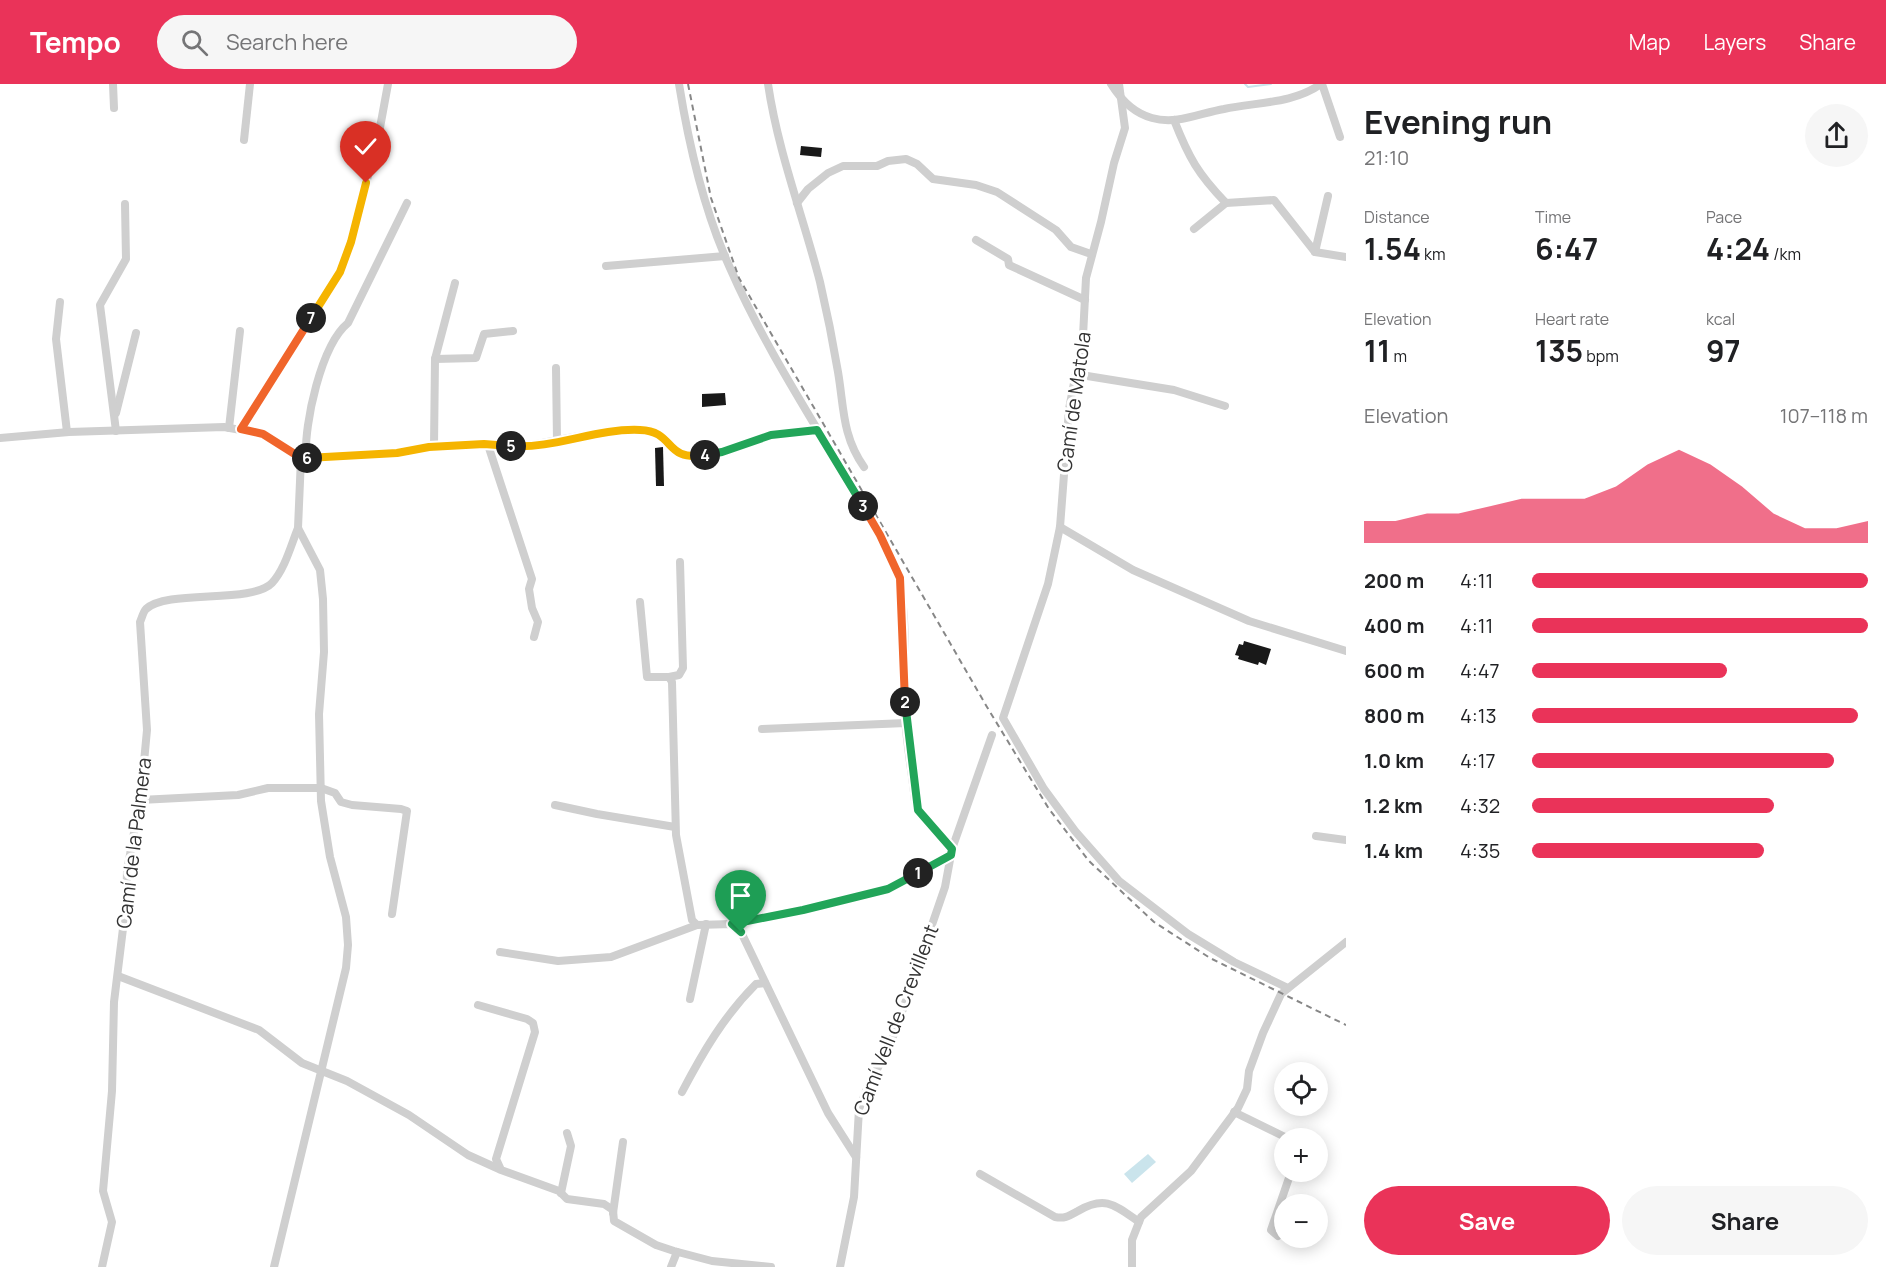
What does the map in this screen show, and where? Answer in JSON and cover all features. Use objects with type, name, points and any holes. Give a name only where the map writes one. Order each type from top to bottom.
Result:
[{"type":"street","points":[[113,84],[114,108]]},
{"type":"street","points":[[244,140],[250,84]]},
{"type":"street","points":[[241,429],[340,272],[351,242],[379,133],[388,84]]},
{"type":"street","points":[[679,84],[694,160],[725,256],[746,303],[817,430],[880,535],[900,578],[906,723],[918,810],[951,852]]},
{"type":"street","points":[[768,84],[785,166],[798,203],[830,330],[845,430],[856,456],[864,467]]},
{"type":"street","points":[[1111,84],[1123,102],[1136,112],[1152,118],[1174,120],[1223,109],[1287,99],[1321,84],[1340,137]]},
{"type":"street","name":"Camí de Matola","points":[[1119,84],[1125,128],[1086,278],[1083,336],[1069,409],[1060,527],[1048,584],[1003,718],[1044,789],[1075,831],[1119,881],[1195,939],[1288,988]]},
{"type":"street","points":[[1174,120],[1186,151],[1203,179],[1226,203]]},
{"type":"street","points":[[798,203],[808,189],[843,166],[878,166],[888,161],[906,159],[917,164],[933,179],[976,185],[997,192],[1056,230],[1071,247],[1091,254]]},
{"type":"street","points":[[1315,252],[1328,196]]},
{"type":"street","points":[[1194,229],[1226,203],[1274,200],[1315,252],[1346,257]]},
{"type":"street","points":[[274,1267],[346,968],[348,945],[346,917],[324,830],[319,714],[324,652],[320,570],[298,528],[305,443],[326,358],[339,331],[348,323],[407,203]]},
{"type":"street","points":[[116,431],[100,305],[126,259],[125,204]]},
{"type":"street","points":[[976,240],[1008,259],[1009,265],[1085,300]]},
{"type":"street","points":[[606,266],[725,256]]},
{"type":"street","points":[[434,447],[435,359],[455,283]]},
{"type":"street","points":[[60,302],[56,339],[67,432]]},
{"type":"street","points":[[229,428],[240,331]]},
{"type":"street","points":[[435,359],[476,358],[484,334],[513,331]]},
{"type":"street","points":[[115,417],[136,333]]},
{"type":"street","points":[[556,368],[557,441]]},
{"type":"street","points":[[1075,374],[1174,390],[1225,406]]},
{"type":"street","points":[[0,438],[67,432],[229,428],[263,434],[304,458],[397,453],[434,447],[488,445],[521,447],[611,430],[642,430],[660,434],[674,451],[683,456],[698,456],[722,452],[771,435],[817,430]]},
{"type":"street","points":[[488,445],[532,579],[529,589],[532,608],[538,622],[534,637]]},
{"type":"street","points":[[1060,527],[1132,570],[1249,621],[1346,651]]},
{"type":"street","name":"Camí de la Palmera","points":[[102,1267],[112,1222],[103,1191],[112,1091],[114,1002],[126,904],[127,871],[140,800],[147,730],[140,622],[145,610],[157,603],[260,590],[271,584],[279,572],[298,528]]},
{"type":"street","points":[[640,602],[647,677],[680,675],[683,668],[680,562]]},
{"type":"street","points":[[669,677],[672,682],[675,827],[692,920],[697,924]]},
{"type":"street","points":[[762,729],[906,723]]},
{"type":"street","points":[[500,952],[558,961],[611,957],[697,924],[732,924],[803,910],[888,889],[951,852],[992,735]]},
{"type":"street","points":[[140,800],[238,795],[268,788],[321,788],[335,793],[341,802],[352,805],[401,808],[407,811],[392,914]]},
{"type":"street","points":[[555,805],[675,827]]},
{"type":"street","points":[[1316,836],[1346,840]]},
{"type":"street","name":"Camí Vell de Crevillent","points":[[840,1267],[855,1197],[859,1109],[890,1044],[903,1010],[945,887],[951,852]]},
{"type":"street","points":[[690,999],[706,924]]},
{"type":"street","points":[[732,924],[741,932],[828,1113],[856,1158]]},
{"type":"street","points":[[1132,1267],[1132,1240],[1141,1217],[1191,1171],[1234,1112],[1247,1089],[1249,1071],[1281,994],[1346,942]]},
{"type":"street","points":[[118,976],[259,1030],[302,1063],[347,1081],[409,1115],[468,1155],[561,1193],[567,1199],[604,1204],[613,1213]]},
{"type":"street","points":[[682,1092],[702,1054],[732,1009],[756,984],[765,983]]},
{"type":"street","points":[[478,1005],[527,1019],[533,1023],[535,1032],[496,1159],[501,1170]]},
{"type":"street","points":[[1234,1112],[1274,1132]]},
{"type":"street","points":[[561,1193],[571,1146],[567,1133]]},
{"type":"street","points":[[623,1142],[613,1213],[614,1221],[656,1245],[677,1252],[712,1262],[771,1267]]},
{"type":"street","points":[[980,1174],[1055,1217],[1064,1219],[1093,1202],[1107,1202],[1139,1222]]},
{"type":"street","points":[[671,1267],[677,1252]]},
{"type":"water","points":[[1148,1154],[1156,1162],[1132,1183],[1124,1174]]},
{"type":"building","points":[[801,146],[822,148],[821,157],[800,155]]},
{"type":"building","points":[[725,393],[726,405],[702,407],[702,394]]},
{"type":"building","points":[[663,447],[664,486],[656,486],[655,448]]},
{"type":"building","points":[[1244,641],[1271,649],[1266,665],[1238,659],[1239,656],[1235,655],[1239,644],[1243,645]]},
{"type":"waterway","points":[[1245,84],[1248,87],[1271,84]]},
{"type":"railway","points":[[688,84],[711,198],[739,278],[987,707],[1049,809],[1089,861],[1154,922],[1210,958],[1346,1025]]},
{"type":"route","points":[[366,183],[351,242],[340,272],[241,429],[263,434],[301,458],[397,453],[429,447],[484,444],[521,447],[611,430],[642,430],[660,434],[674,451],[683,456],[698,456],[722,452],[771,435],[817,430],[880,535],[900,578],[905,721],[915,801],[924,820],[952,849],[951,855],[888,889],[772,917],[732,924],[741,932]]}]
